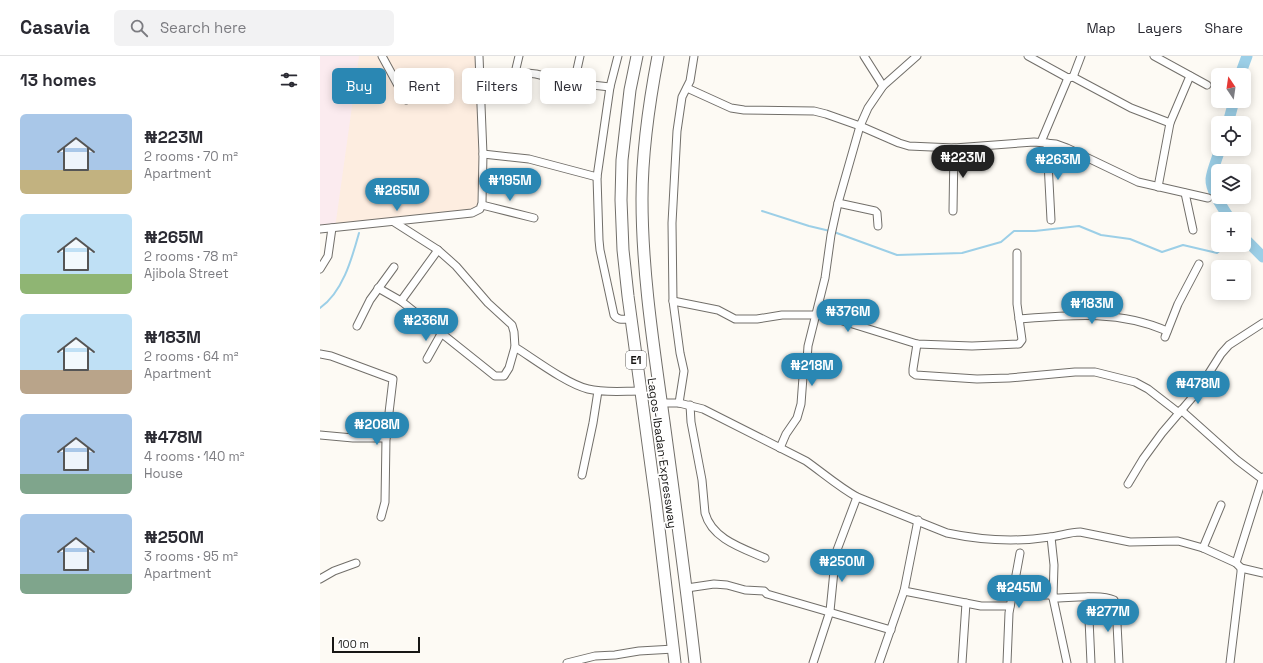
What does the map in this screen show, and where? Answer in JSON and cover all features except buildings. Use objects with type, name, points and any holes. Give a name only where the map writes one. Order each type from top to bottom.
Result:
[{"type":"highway","name":"Lagos-Ibadan Expressway","points":[[637,56],[630,90],[622,160],[621,200],[623,250],[675,663]]},
{"type":"highway","name":"Lagos-Ibadan Expressway","points":[[658,56],[646,133],[642,199],[643,238],[648,293],[696,663]]},
{"type":"street","points":[[382,56],[394,78]]},
{"type":"street","points":[[479,56],[480,68]]},
{"type":"street","points":[[516,68],[519,56]]},
{"type":"street","points":[[577,68],[580,56]]},
{"type":"street","points":[[618,56],[610,87],[597,176],[600,250],[614,314],[618,319],[631,319]]},
{"type":"street","points":[[678,403],[684,371],[673,301],[672,224],[677,131],[682,97],[687,88],[694,56]]},
{"type":"street","points":[[864,56],[883,86]]},
{"type":"street","points":[[780,448],[786,434],[796,418],[801,404],[803,377],[807,360],[808,346],[828,265],[832,232],[838,203],[860,126],[868,108],[883,86],[917,56]]},
{"type":"street","points":[[1028,56],[1131,108],[1170,123]]},
{"type":"street","points":[[1051,220],[1044,143],[1070,77],[1081,56]]},
{"type":"street","points":[[1154,56],[1207,84]]},
{"type":"street","points":[[1158,187],[1170,123],[1190,76]]},
{"type":"street","points":[[596,85],[610,87]]},
{"type":"street","points":[[687,88],[732,108],[744,110],[814,111],[826,114],[909,146],[954,148],[1044,143],[1067,148],[1128,178],[1158,187],[1208,198]]},
{"type":"street","points":[[320,229],[394,222],[472,213],[477,211],[482,205],[483,154],[481,104]]},
{"type":"street","points":[[953,211],[954,148]]},
{"type":"street","points":[[483,154],[529,159],[597,176]]},
{"type":"street","points":[[1185,193],[1193,230]]},
{"type":"street","points":[[838,203],[875,211],[877,213],[878,226]]},
{"type":"street","points":[[482,205],[534,218]]},
{"type":"street","points":[[378,288],[401,301],[495,376],[504,376],[509,368],[515,347],[512,325],[488,303],[449,259],[438,250],[394,222]]},
{"type":"street","points":[[320,269],[328,256],[332,228]]},
{"type":"street","points":[[401,301],[438,250]]},
{"type":"street","points":[[673,301],[718,310],[735,319],[757,319],[782,315],[816,315],[830,317],[917,344],[972,346],[1019,344],[1022,340],[1017,304],[1017,253]]},
{"type":"street","points":[[1019,319],[1087,315],[1120,318],[1138,321],[1166,334],[1178,304],[1198,264]]},
{"type":"street","points":[[357,326],[370,300],[394,267]]},
{"type":"street","points":[[1128,484],[1143,458],[1162,432],[1201,386],[1221,354],[1230,345],[1262,323]]},
{"type":"street","points":[[428,359],[441,334]]},
{"type":"street","points":[[917,344],[913,369],[916,375],[983,379],[1075,372],[1095,372],[1135,382],[1148,389],[1180,412],[1237,460],[1263,478],[1239,565],[1230,663]]},
{"type":"street","points":[[515,347],[574,384],[586,389],[598,391],[640,392]]},
{"type":"street","points":[[320,354],[331,356],[393,379],[386,438],[385,502],[381,517]]},
{"type":"street","points":[[582,475],[598,391]]},
{"type":"street","points":[[662,403],[690,405],[717,415],[806,461],[847,492],[947,533],[961,536],[1006,540],[1051,537],[1072,532],[1080,532],[1130,542],[1178,541],[1203,548],[1239,565],[1263,573]]},
{"type":"street","points":[[690,405],[691,422],[701,471],[704,513],[706,519],[710,525],[726,540],[765,558]]},
{"type":"street","points":[[320,435],[353,438],[386,438]]},
{"type":"street","points":[[813,663],[830,611],[837,550],[857,497]]},
{"type":"street","points":[[1203,548],[1220,505]]},
{"type":"street","points":[[879,663],[904,591],[918,520]]},
{"type":"street","points":[[1051,537],[1054,565],[1053,597],[1067,663]]},
{"type":"street","points":[[1007,663],[1010,606],[1020,553]]},
{"type":"street","points":[[320,579],[334,571],[356,563]]},
{"type":"street","points":[[687,588],[714,584],[727,585],[745,590],[764,591],[767,594],[830,611],[891,630]]},
{"type":"street","points":[[1012,590],[1032,595],[1110,598],[1114,600],[1116,604],[1120,663]]},
{"type":"street","points":[[904,591],[987,607],[1010,606]]},
{"type":"street","points":[[1088,597],[1091,663]]},
{"type":"street","points":[[962,663],[966,603]]},
{"type":"street","points":[[567,663],[595,656],[615,655],[639,650],[674,649]]},
{"type":"shaded area","points":[[320,56],[475,56],[476,68],[462,68],[462,104],[477,104],[481,191],[478,213],[320,227]]},
{"type":"shaded area","points":[[320,56],[359,56],[357,68],[332,68],[332,104],[352,104],[335,228],[320,226]]},
{"type":"waterway","points":[[1243,68],[1247,56]]},
{"type":"waterway","points":[[1230,116],[1232,108]]},
{"type":"waterway","points":[[1218,156],[1212,172],[1211,184],[1226,212]]},
{"type":"waterway","points":[[762,211],[830,231]]},
{"type":"waterway","points":[[834,232],[897,255],[962,253],[1001,242],[1014,231],[1035,231],[1079,226],[1101,235],[1130,239],[1162,252],[1183,245],[1211,252]]},
{"type":"waterway","points":[[320,308],[328,301],[341,284],[350,263],[359,233]]},
{"type":"waterway","points":[[1251,245],[1263,257]]},
{"type":"waterway","points":[[1213,252],[1218,252]]}]
